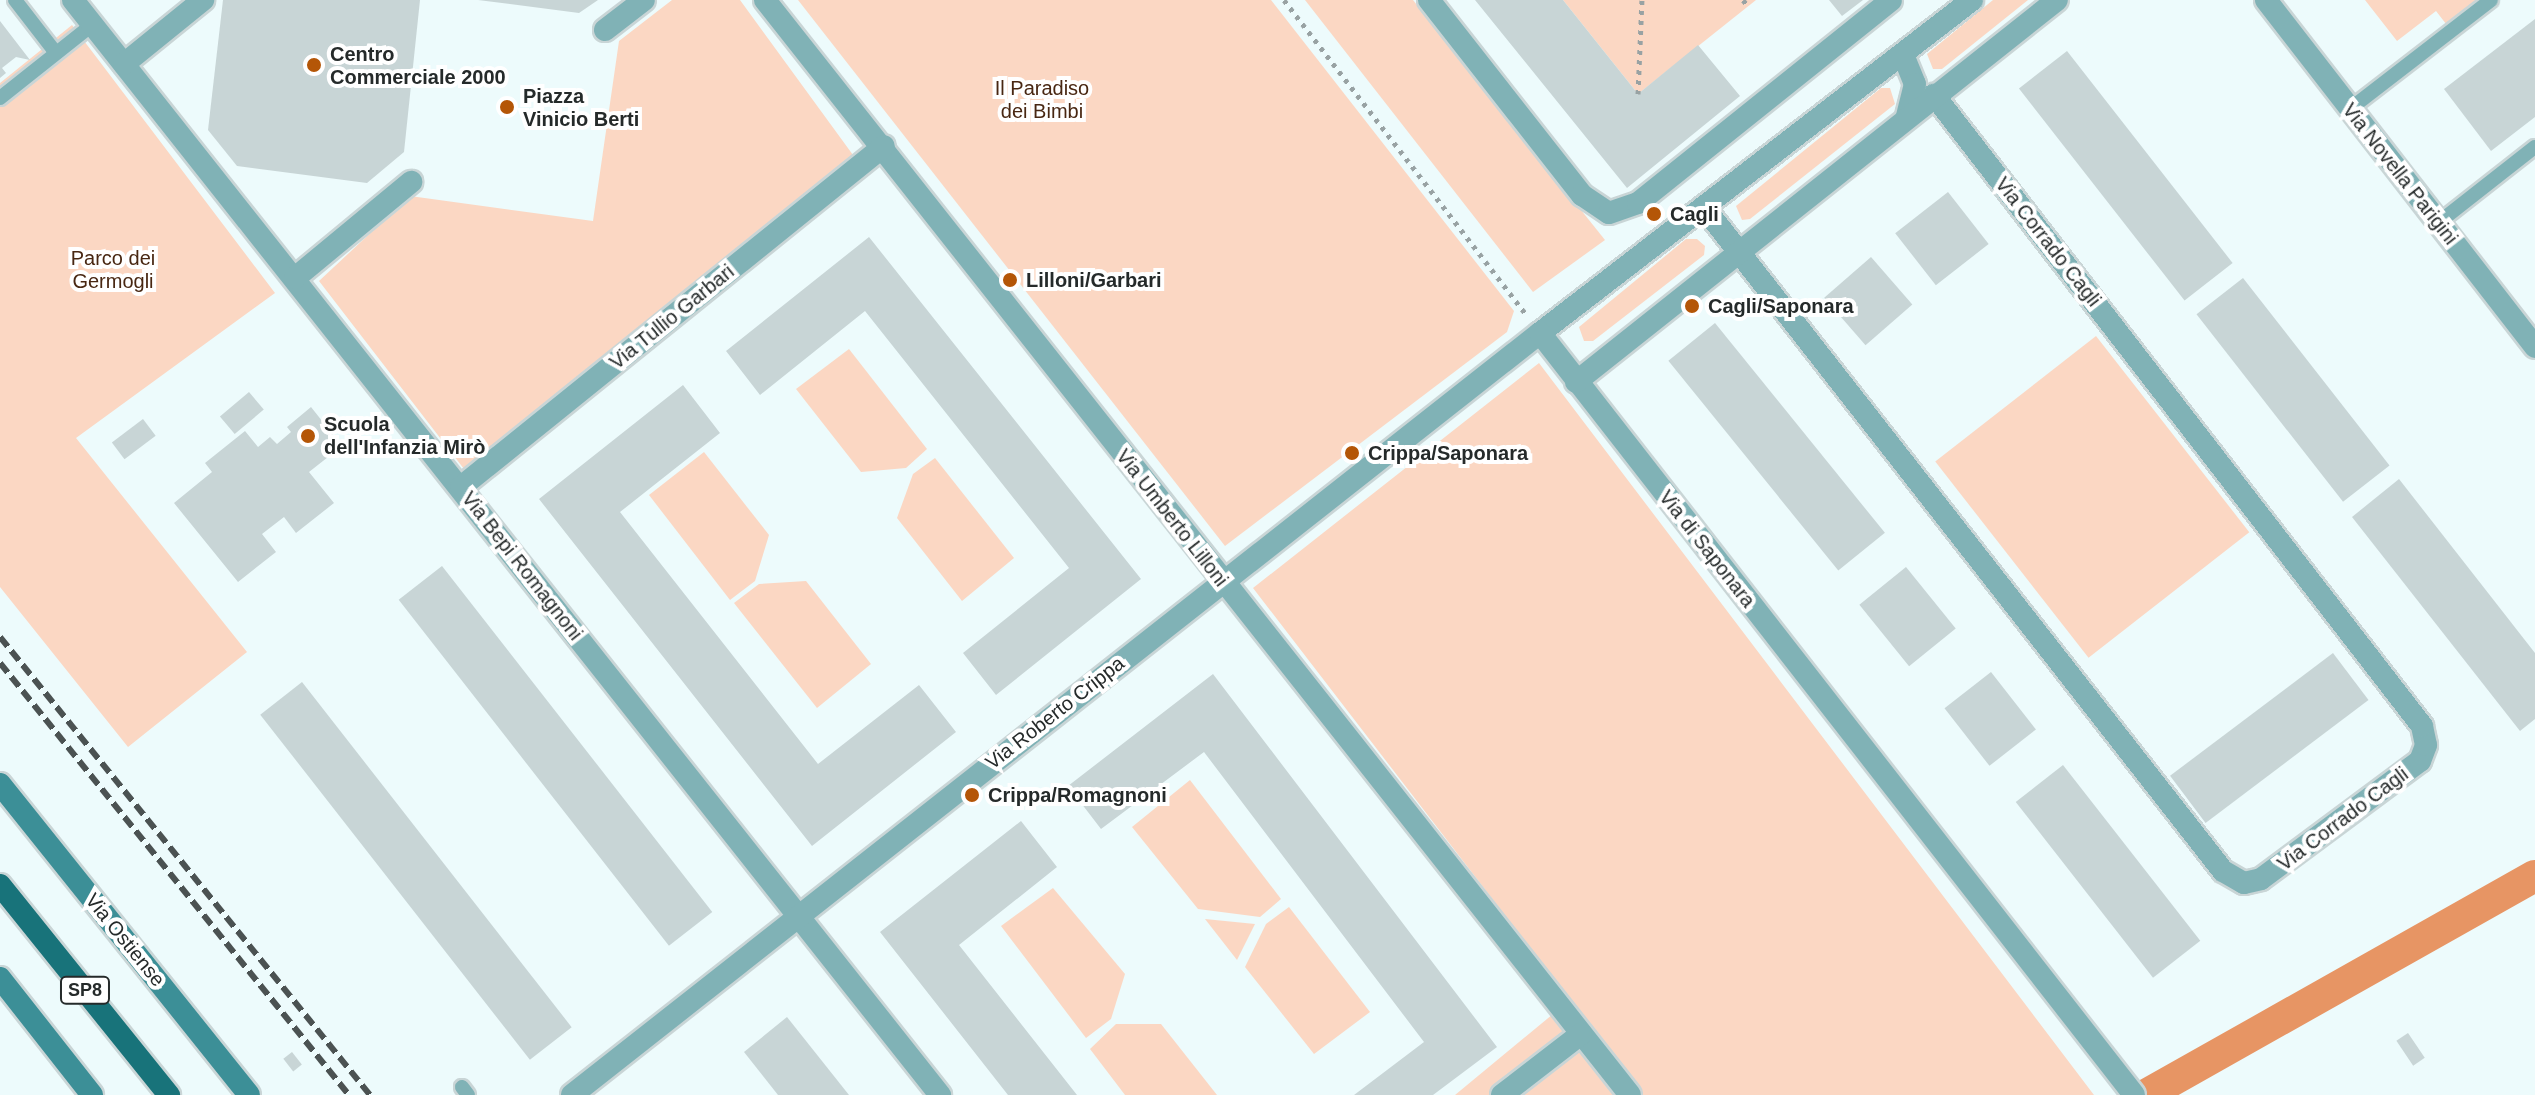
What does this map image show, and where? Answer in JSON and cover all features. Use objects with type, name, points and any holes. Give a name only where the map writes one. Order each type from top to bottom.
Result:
[{"type":"main road","name":"Via Ostiense","points":[[0,784],[249,1095]]},
{"type":"main road","name":"SP8","points":[[0,885],[169,1095]]},
{"type":"main road","points":[[0,978],[92,1095]]},
{"type":"street","name":"Via Bepi Romagnoni","points":[[73,0],[940,1095]]},
{"type":"street","points":[[124,64],[203,0]]},
{"type":"street","points":[[605,30],[644,0]]},
{"type":"street","name":"Via Umberto Lilloni","points":[[765,0],[884,146],[1222,581],[1630,1095]]},
{"type":"street","points":[[1429,0],[1582,195],[1609,213],[1638,203],[1891,0]]},
{"type":"street","points":[[1540,333],[1706,210],[1904,57],[1972,0]]},
{"type":"street","points":[[1576,382],[2057,0]]},
{"type":"street","name":"Via Novella Parigini","points":[[2266,0],[2535,347]]},
{"type":"street","points":[[1904,57],[1915,84],[1907,117]]},
{"type":"street","name":"Via Corrado Cagli","points":[[1706,210],[2229,877],[2244,883],[2269,874],[2413,767],[2426,745],[2417,718],[1934,95]]},
{"type":"street","name":"Via Tullio Garbari","points":[[461,487],[884,146]]},
{"type":"street","points":[[295,278],[411,182]]},
{"type":"street","name":"Via di Saponara","points":[[1540,333],[2134,1095]]},
{"type":"street","name":"Via Roberto Crippa","points":[[572,1095],[1540,333]]},
{"type":"street","points":[[1502,1095],[1581,1034]]},
{"type":"lane","points":[[15,0],[56,53]]},
{"type":"lane","points":[[2350,109],[2491,0]]},
{"type":"lane","points":[[0,98],[93,24]]},
{"type":"lane","points":[[2438,223],[2535,147]]},
{"type":"path","points":[[1284,0],[1540,333]]},
{"type":"path","points":[[1638,94],[1642,0]]},
{"type":"path","points":[[1743,0],[1748,6]]},
{"type":"green space","points":[[672,0],[740,0],[853,155],[464,469],[319,281],[410,196],[593,221],[619,41]]},
{"type":"green space","name":"Il Paradiso dei Bimbi","points":[[798,0],[1271,0],[1514,311],[1507,332],[1225,546]]},
{"type":"green space","points":[[1305,0],[1413,0],[1605,240],[1533,292]]},
{"type":"green space","points":[[1563,0],[1756,0],[1638,94]]},
{"type":"green space","points":[[1993,0],[2028,0],[1942,69],[1933,69],[1927,54]]},
{"type":"green space","points":[[2365,0],[2486,0],[2450,29],[2436,11],[2397,41]]},
{"type":"green space","name":"Parco dei Germogli","points":[[72,25],[275,293],[76,438],[247,652],[128,747],[0,587],[0,83]]},
{"type":"green space","points":[[1881,88],[1890,88],[1895,104],[1750,219],[1742,220],[1736,206]]},
{"type":"green space","points":[[1686,239],[1697,239],[1705,246],[1704,255],[1593,341],[1584,341],[1579,327]]},
{"type":"green space","points":[[2096,336],[2249,532],[2089,658],[1935,462]]},
{"type":"green space","points":[[849,349],[927,449],[906,468],[861,472],[796,389]]},
{"type":"green space","points":[[1539,363],[2094,1095],[1455,1095],[1570,1000],[1253,588]]},
{"type":"green space","points":[[704,452],[769,535],[755,581],[730,600],[649,495]]},
{"type":"green space","points":[[935,458],[1014,558],[962,601],[897,518],[913,474]]},
{"type":"green space","points":[[806,581],[871,664],[817,708],[734,603],[759,584]]},
{"type":"green space","points":[[1190,780],[1281,899],[1260,917],[1198,909],[1132,827]]},
{"type":"green space","points":[[1053,888],[1125,974],[1111,1019],[1086,1038],[1001,926]]},
{"type":"green space","points":[[1289,907],[1370,1012],[1314,1054],[1245,967],[1266,924]]},
{"type":"green space","points":[[1205,919],[1255,924],[1237,960]]},
{"type":"green space","points":[[1116,1024],[1161,1024],[1217,1095],[1125,1095],[1090,1049]]},
{"type":"building","name":"Centro Commerciale 2000","points":[[223,0],[420,0],[404,152],[367,183],[237,166],[208,130]]},
{"type":"building","name":"Centro Commerciale 2000","points":[[478,0],[598,0],[579,13]]},
{"type":"building","points":[[1475,0],[1563,0],[1638,94],[1698,45],[1740,96],[1627,188]]},
{"type":"building","points":[[1829,0],[1863,0],[1842,16]]},
{"type":"building","points":[[2535,19],[2535,117],[2491,151],[2444,89]]},
{"type":"building","points":[[0,21],[30,60],[16,57],[2,68],[6,73],[0,78]]},
{"type":"building","points":[[2067,51],[2233,263],[2185,301],[2019,89]]},
{"type":"building","points":[[1948,192],[1989,244],[1936,285],[1895,233]]},
{"type":"building","points":[[869,237],[1141,579],[996,695],[963,653],[1069,568],[865,311],[760,395],[726,351]]},
{"type":"building","points":[[1871,257],[1912,305],[1866,345],[1824,298]]},
{"type":"building","points":[[2243,278],[2390,466],[2343,502],[2197,314]]},
{"type":"building","points":[[1715,323],[1885,533],[1838,571],[1668,361]]},
{"type":"building","points":[[683,385],[720,433],[620,512],[818,764],[919,685],[956,732],[812,846],[539,499]]},
{"type":"building","points":[[249,392],[264,410],[235,434],[220,416]]},
{"type":"building","points":[[311,407],[342,446],[309,472],[334,503],[296,533],[284,517],[262,534],[276,552],[238,582],[174,503],[212,472],[205,463],[245,431],[258,447],[270,437],[277,444],[291,432],[287,427]]},
{"type":"building","points":[[143,419],[156,436],[124,459],[112,442]]},
{"type":"building","points":[[2399,479],[2535,653],[2535,719],[2520,731],[2352,517]]},
{"type":"building","points":[[442,566],[712,912],[669,946],[399,600]]},
{"type":"building","points":[[1906,567],[1956,628],[1909,666],[1859,605]]},
{"type":"building","points":[[2333,653],[2369,700],[2206,823],[2170,776]]},
{"type":"building","points":[[1991,672],[2036,730],[1989,766],[1945,708]]},
{"type":"building","points":[[1213,674],[1497,1047],[1433,1095],[1354,1095],[1424,1042],[1204,752],[1101,829],[1068,786]]},
{"type":"building","points":[[302,682],[572,1027],[530,1060],[260,715]]},
{"type":"building","points":[[2063,765],[2200,941],[2153,978],[2016,802]]},
{"type":"building","points":[[1021,821],[1057,867],[959,945],[1077,1095],[1008,1095],[880,932]]},
{"type":"building","points":[[787,1017],[849,1095],[778,1095],[744,1052]]},
{"type":"building","points":[[2408,1033],[2425,1058],[2413,1066],[2396,1041]]},
{"type":"building","points":[[292,1052],[302,1065],[293,1071],[283,1059]]},
{"type":"waterway","points":[[2146,1095],[2535,876]]},
{"type":"railway","points":[[0,637],[370,1095]]},
{"type":"railway","points":[[0,663],[349,1095]]},
{"type":"place","name":"Centro Commerciale 2000","points":[[314,65]]},
{"type":"place","name":"Piazza Vinicio Berti","points":[[507,107]]},
{"type":"place","name":"Cagli","points":[[1654,214]]},
{"type":"place","name":"Lilloni/Garbari","points":[[1010,280]]},
{"type":"place","name":"Cagli/Saponara","points":[[1692,306]]},
{"type":"place","name":"Scuola dell'Infanzia Mirò","points":[[308,436]]},
{"type":"place","name":"Crippa/Saponara","points":[[1352,453]]},
{"type":"place","name":"Crippa/Romagnoni","points":[[972,795]]}]
